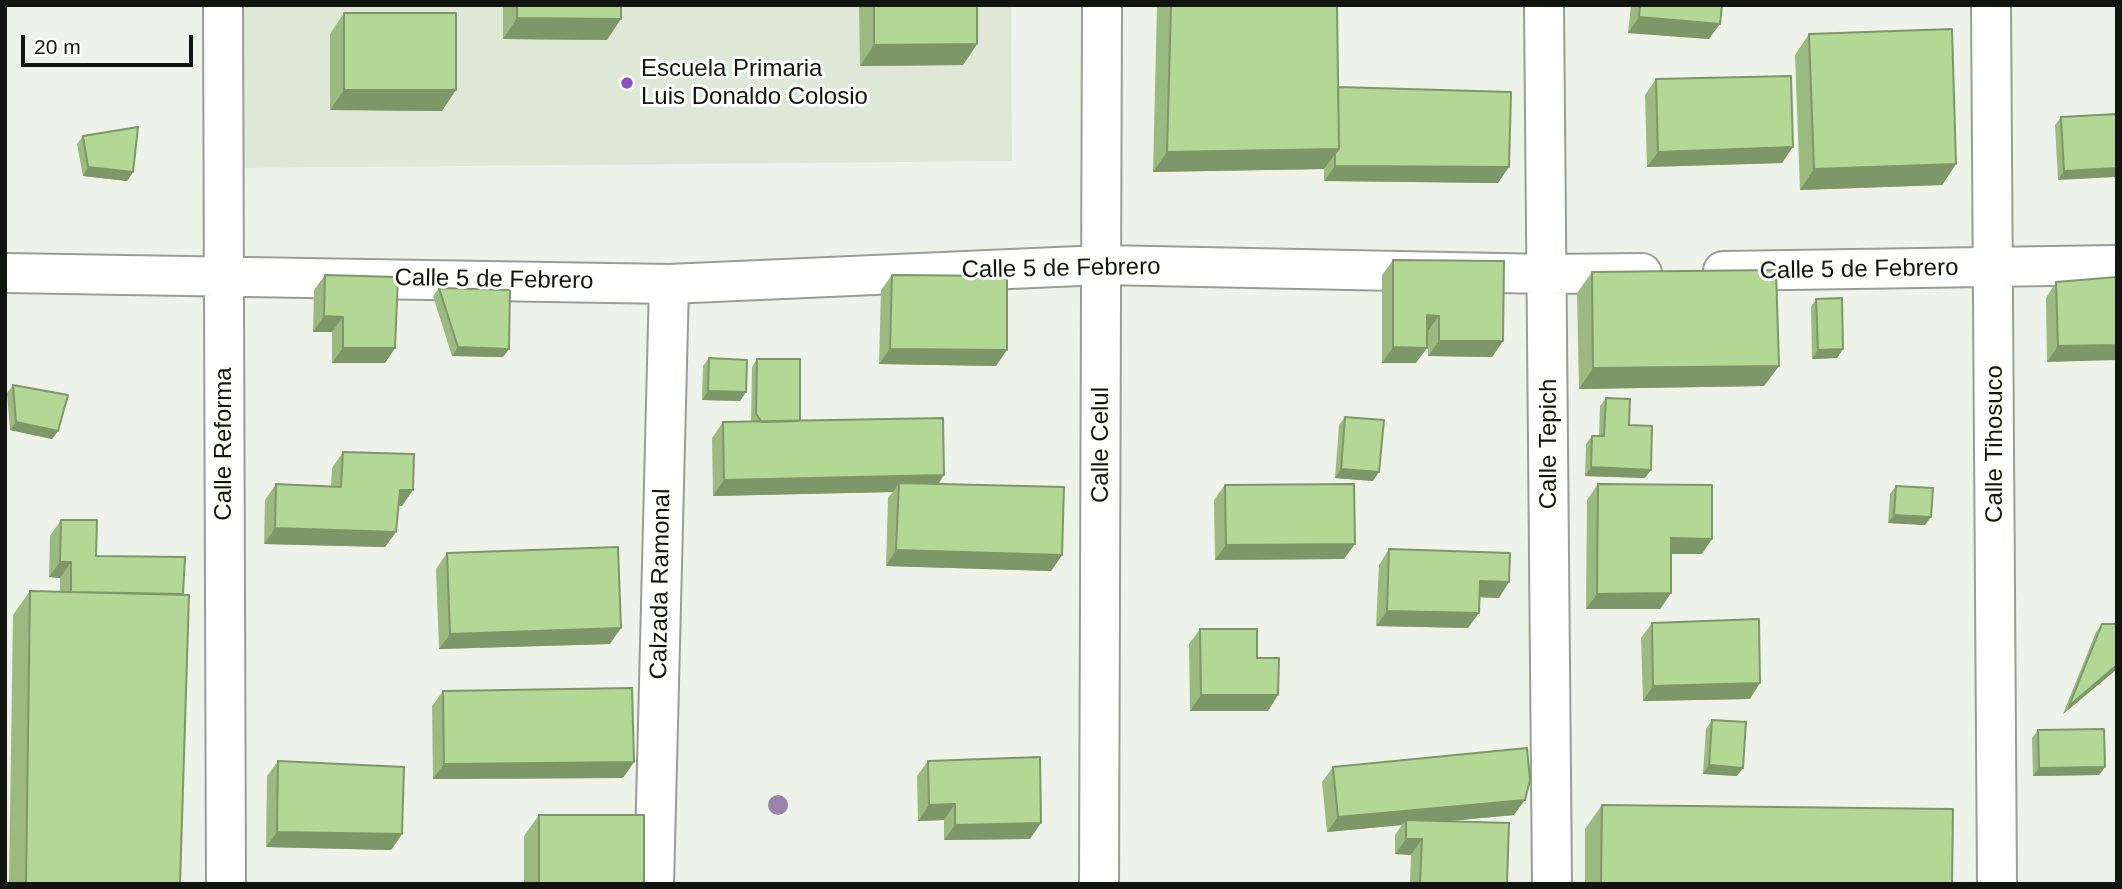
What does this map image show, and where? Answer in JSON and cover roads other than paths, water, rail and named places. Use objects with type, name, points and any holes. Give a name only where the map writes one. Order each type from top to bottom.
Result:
[{"type":"street","name":"Calle Reforma","points":[[223,5],[226,884]]},
{"type":"street","name":"Calle Celul","points":[[1099,884],[1102,5]]},
{"type":"street","name":"Calle Tepich","points":[[1544,5],[1552,884]]},
{"type":"street","name":"Calle Tihosuco","points":[[1991,5],[1995,268],[1997,884]]},
{"type":"street","name":"Calle 5 de Febrero","points":[[5,273],[669,284],[1102,265],[1548,274],[2117,265]]},
{"type":"street","name":"Calzada Ramonal","points":[[654,884],[669,284]]},
{"type":"place","name":"Escuela Primaria Luis Donaldo Colosio","points":[[627,83]]}]
